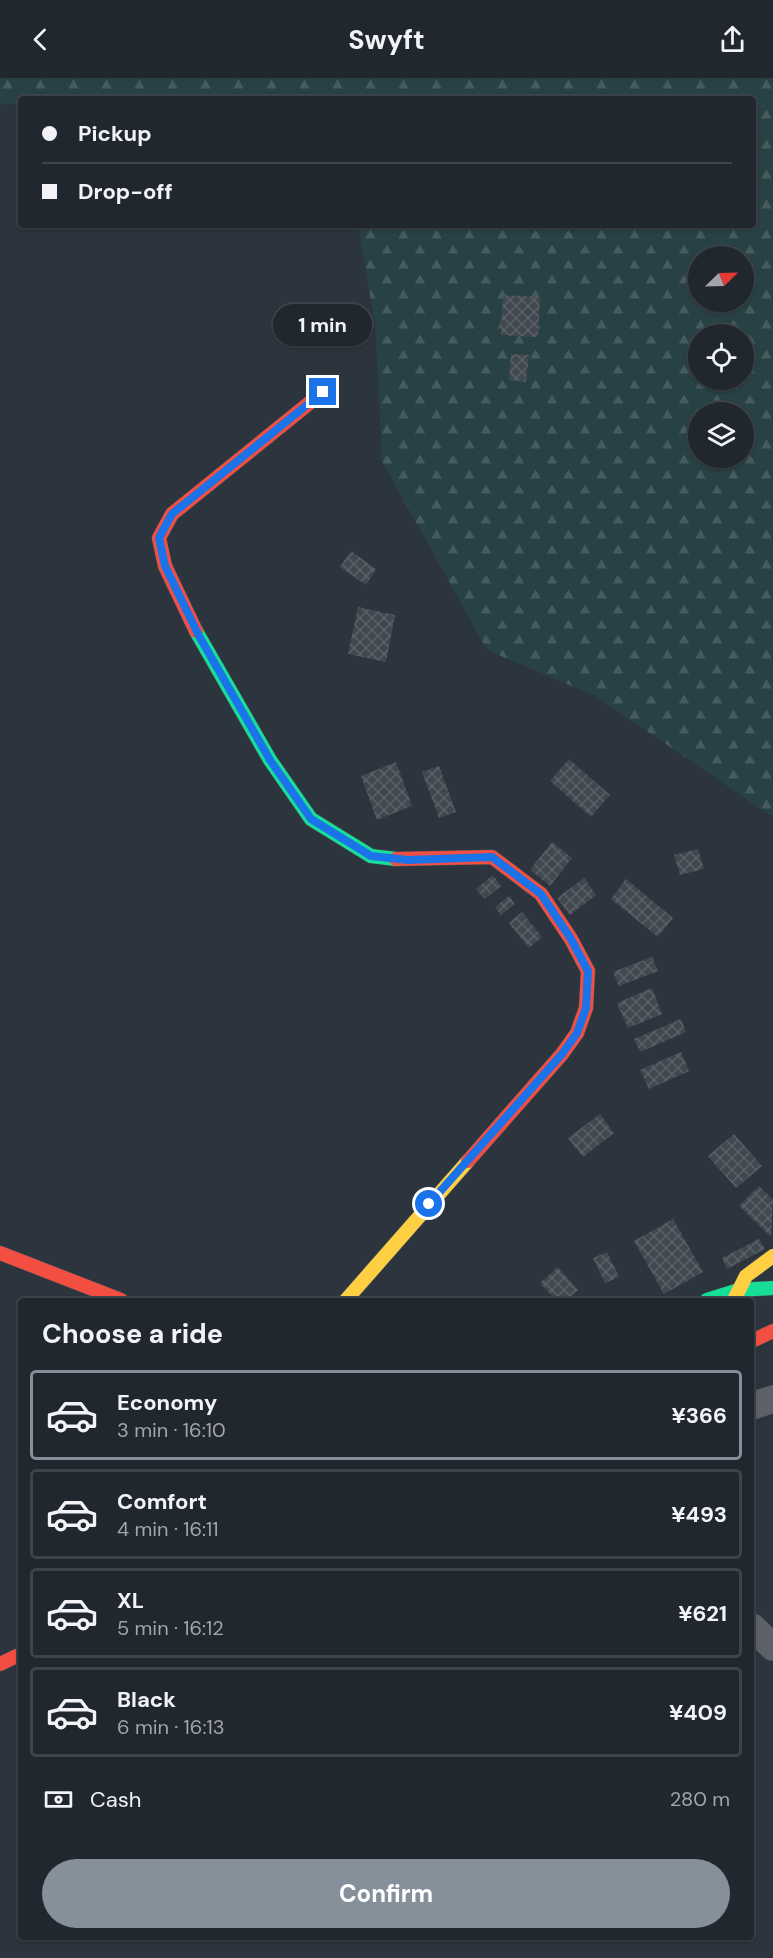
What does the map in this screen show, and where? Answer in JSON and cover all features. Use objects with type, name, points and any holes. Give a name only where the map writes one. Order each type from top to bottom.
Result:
[{"type":"main road","points":[[323,392],[172,514],[159,538],[165,566],[199,636],[264,749],[311,819],[371,856],[408,860],[492,857],[541,894],[571,939],[588,971],[586,1008],[577,1033],[562,1054],[347,1298]]},
{"type":"main road","points":[[0,1253],[116,1298]]},
{"type":"main road","points":[[736,1295],[746,1276],[773,1256]]},
{"type":"main road","points":[[719,1298],[773,1288]]},
{"type":"main road","points":[[754,1340],[773,1331]]},
{"type":"main road","points":[[1,1661],[18,1655]]},
{"type":"street","points":[[754,1405],[773,1399]]},
{"type":"street","points":[[754,1629],[773,1647]]},
{"type":"green space","points":[[0,78],[773,78],[773,817],[595,696],[487,650],[382,461],[375,323],[359,233],[355,228],[756,228],[756,96],[18,96],[18,105],[0,104]]},
{"type":"building","points":[[503,295],[540,297],[538,337],[501,335]]},
{"type":"building","points":[[511,354],[529,355],[526,382],[509,380]]},
{"type":"building","points":[[351,551],[376,569],[366,585],[340,567]]},
{"type":"building","points":[[358,607],[395,615],[386,662],[348,654]]},
{"type":"building","points":[[569,759],[610,795],[591,817],[550,781]]},
{"type":"building","points":[[396,762],[412,806],[377,820],[361,776]]},
{"type":"building","points":[[439,766],[456,812],[439,818],[422,772]]},
{"type":"building","points":[[552,842],[572,858],[550,886],[530,870]]},
{"type":"building","points":[[698,849],[704,869],[680,875],[674,855]]},
{"type":"building","points":[[493,875],[501,886],[485,899],[476,889]]},
{"type":"building","points":[[584,878],[596,895],[570,915],[557,898]]},
{"type":"building","points":[[626,879],[673,918],[658,937],[611,899]]},
{"type":"building","points":[[509,896],[515,904],[501,915],[495,907]]},
{"type":"building","points":[[522,912],[542,937],[529,948],[509,923]]},
{"type":"building","points":[[652,957],[658,971],[619,986],[613,972]]},
{"type":"building","points":[[652,988],[662,1014],[628,1028],[617,1003]]},
{"type":"building","points":[[681,1019],[686,1032],[640,1052],[634,1039]]},
{"type":"building","points":[[681,1052],[689,1071],[649,1089],[640,1070]]},
{"type":"building","points":[[600,1114],[614,1133],[583,1157],[568,1138]]},
{"type":"building","points":[[734,1134],[762,1166],[736,1188],[708,1156]]},
{"type":"building","points":[[759,1186],[773,1200],[771,1237],[739,1206]]},
{"type":"building","points":[[673,1219],[703,1272],[664,1294],[634,1241]]},
{"type":"building","points":[[759,1239],[765,1249],[727,1269],[722,1258]]},
{"type":"building","points":[[607,1252],[619,1277],[605,1283],[593,1258]]},
{"type":"building","points":[[558,1267],[578,1290],[569,1298],[554,1298],[540,1283]]},
{"type":"traffic: fast","points":[[196,631],[270,760],[311,819],[371,856],[396,859]]},
{"type":"traffic: fast","points":[[713,1298],[739,1290],[773,1288]]},
{"type":"traffic: slow","points":[[348,1298],[468,1161]]},
{"type":"traffic: slow","points":[[735,1298],[746,1276],[773,1256]]},
{"type":"traffic: jam","points":[[196,631],[165,566],[159,538],[172,514],[323,392]]},
{"type":"traffic: jam","points":[[396,859],[492,857],[541,894],[571,939],[588,971],[586,1008],[577,1033],[562,1054],[468,1161]]},
{"type":"traffic: jam","points":[[0,1253],[116,1298]]},
{"type":"traffic: jam","points":[[754,1340],[773,1331]]},
{"type":"traffic: jam","points":[[0,1664],[18,1655]]},
{"type":"route","points":[[323,392],[200,489],[172,514],[159,538],[165,566],[199,636],[270,760],[311,819],[371,856],[408,860],[492,857],[541,894],[571,939],[588,971],[586,1008],[577,1033],[562,1054],[429,1204]]}]
